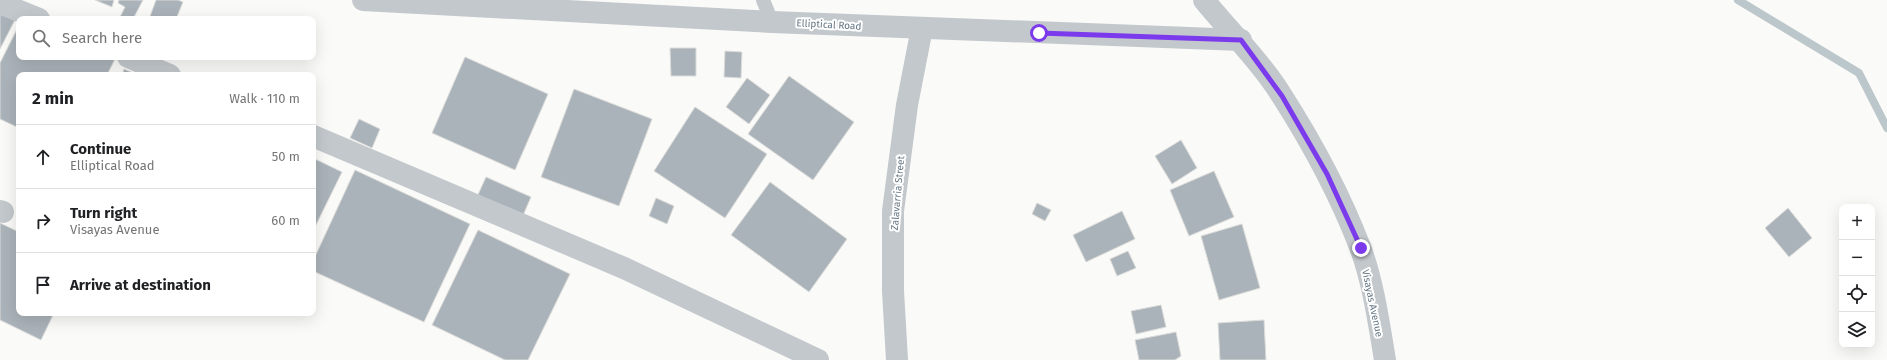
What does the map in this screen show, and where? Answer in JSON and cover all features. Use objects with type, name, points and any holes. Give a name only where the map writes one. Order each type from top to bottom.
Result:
[{"type":"street","name":"Elliptical Road","points":[[363,0],[772,22],[1241,40]]},
{"type":"street","points":[[1204,0],[1241,40]]},
{"type":"street","points":[[0,3],[32,16]]},
{"type":"street","name":"Zalavarria Street","points":[[897,360],[893,291],[893,211],[906,106],[922,28]]},
{"type":"street","name":"Visayas Avenue","points":[[1241,40],[1282,96],[1327,174],[1361,248],[1376,310],[1385,360]]},
{"type":"street","points":[[135,60],[163,72]]},
{"type":"street","points":[[316,137],[624,268],[818,360]]},
{"type":"lane","points":[[763,0],[772,22]]},
{"type":"building","points":[[95,0],[114,0],[112,7]]},
{"type":"building","points":[[119,0],[143,0],[135,16],[120,16],[125,7],[118,3]]},
{"type":"building","points":[[156,0],[178,0],[183,2],[177,16],[150,16]]},
{"type":"building","points":[[0,9],[17,16],[0,49]]},
{"type":"building","points":[[16,31],[16,60],[114,60],[108,72],[16,72],[16,127],[0,119],[0,63]]},
{"type":"building","points":[[670,48],[696,48],[696,76],[671,76]]},
{"type":"building","points":[[725,51],[742,52],[741,78],[724,77]]},
{"type":"building","points":[[465,57],[548,94],[515,170],[432,133]]},
{"type":"building","points":[[124,69],[131,72],[123,72]]},
{"type":"building","points":[[789,76],[854,122],[813,180],[748,134]]},
{"type":"building","points":[[747,78],[770,95],[749,124],[726,107]]},
{"type":"building","points":[[574,89],[652,119],[619,206],[541,177]]},
{"type":"building","points":[[695,107],[767,154],[725,218],[654,171]]},
{"type":"building","points":[[359,119],[380,129],[372,148],[350,138]]},
{"type":"building","points":[[1181,140],[1197,168],[1172,184],[1155,156]]},
{"type":"building","points":[[316,159],[342,172],[316,225]]},
{"type":"building","points":[[355,170],[470,224],[424,322],[316,272],[316,254]]},
{"type":"building","points":[[1214,171],[1234,217],[1189,236],[1170,190]]},
{"type":"building","points":[[486,177],[531,197],[521,220],[476,199]]},
{"type":"building","points":[[770,182],[847,239],[809,292],[731,235]]},
{"type":"building","points":[[656,198],[674,206],[667,224],[649,216]]},
{"type":"building","points":[[1037,203],[1051,210],[1045,221],[1032,214]]},
{"type":"building","points":[[1788,208],[1812,238],[1789,257],[1765,228]]},
{"type":"building","points":[[1122,211],[1135,239],[1086,262],[1073,235]]},
{"type":"building","points":[[0,223],[16,231],[16,316],[53,316],[41,340],[0,320]]},
{"type":"building","points":[[1242,224],[1260,288],[1219,300],[1201,236]]},
{"type":"building","points":[[478,230],[570,274],[528,360],[505,360],[432,325]]},
{"type":"building","points":[[1128,251],[1136,268],[1117,276],[1110,259]]},
{"type":"building","points":[[1161,305],[1166,327],[1136,334],[1131,311]]},
{"type":"building","points":[[1264,320],[1266,360],[1220,360],[1218,323]]},
{"type":"building","points":[[1176,332],[1181,356],[1175,360],[1139,360],[1135,340]]},
{"type":"waterway","points":[[1738,0],[1859,73],[1887,128]]},
{"type":"route","points":[[1039,33],[1241,40],[1282,96],[1327,174],[1361,248]]}]
